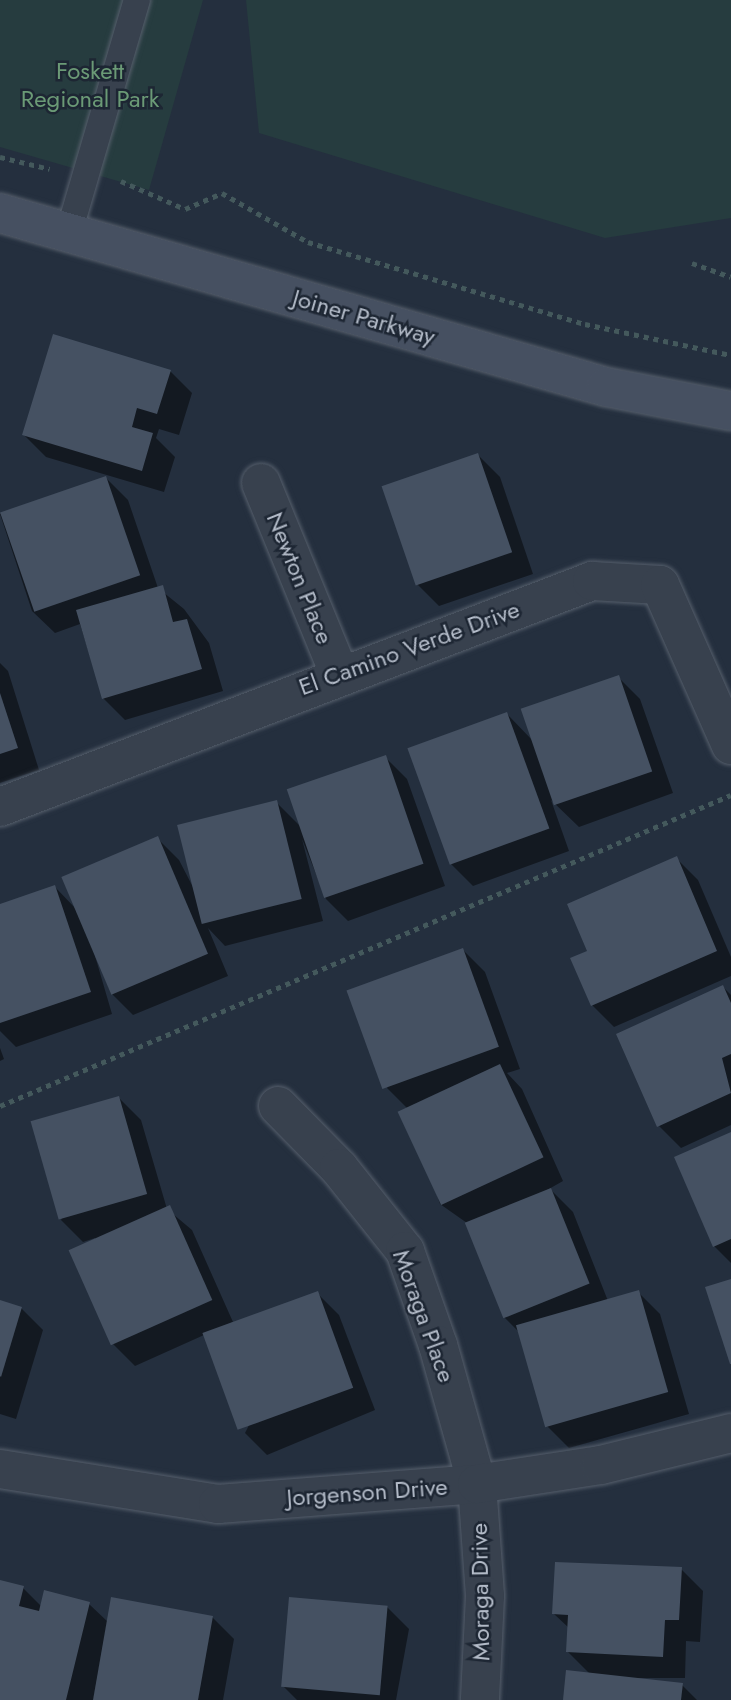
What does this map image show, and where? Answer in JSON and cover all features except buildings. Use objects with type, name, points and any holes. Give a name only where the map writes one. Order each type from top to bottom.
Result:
[{"type":"street","name":"Joiner Parkway","points":[[0,213],[606,387],[731,411]]},
{"type":"street","name":"Newton Place","points":[[261,483],[339,673]]},
{"type":"street","name":"El Camino Verde Drive","points":[[0,807],[339,673],[592,580],[660,585],[731,746]]},
{"type":"street","name":"Moraga Place","points":[[278,1106],[339,1168],[405,1251],[477,1484]]},
{"type":"street","name":"Jorgenson Drive","points":[[0,1469],[218,1504],[477,1484],[601,1465],[731,1433]]},
{"type":"street","name":"Moraga Drive","points":[[477,1484],[485,1596],[480,1700]]},
{"type":"lane","points":[[69,232],[137,0]]},
{"type":"path","points":[[0,157],[30,165]]},
{"type":"path","points":[[140,184],[168,205],[185,209],[222,193],[309,242],[585,324],[731,355]]},
{"type":"path","points":[[692,263],[731,277]]},
{"type":"path","points":[[0,1106],[731,795]]},
{"type":"green space","name":"Foskett Regional Park","points":[[0,0],[203,0],[149,190],[0,147]]},
{"type":"green space","points":[[246,0],[731,0],[731,218],[605,238],[259,133]]}]
